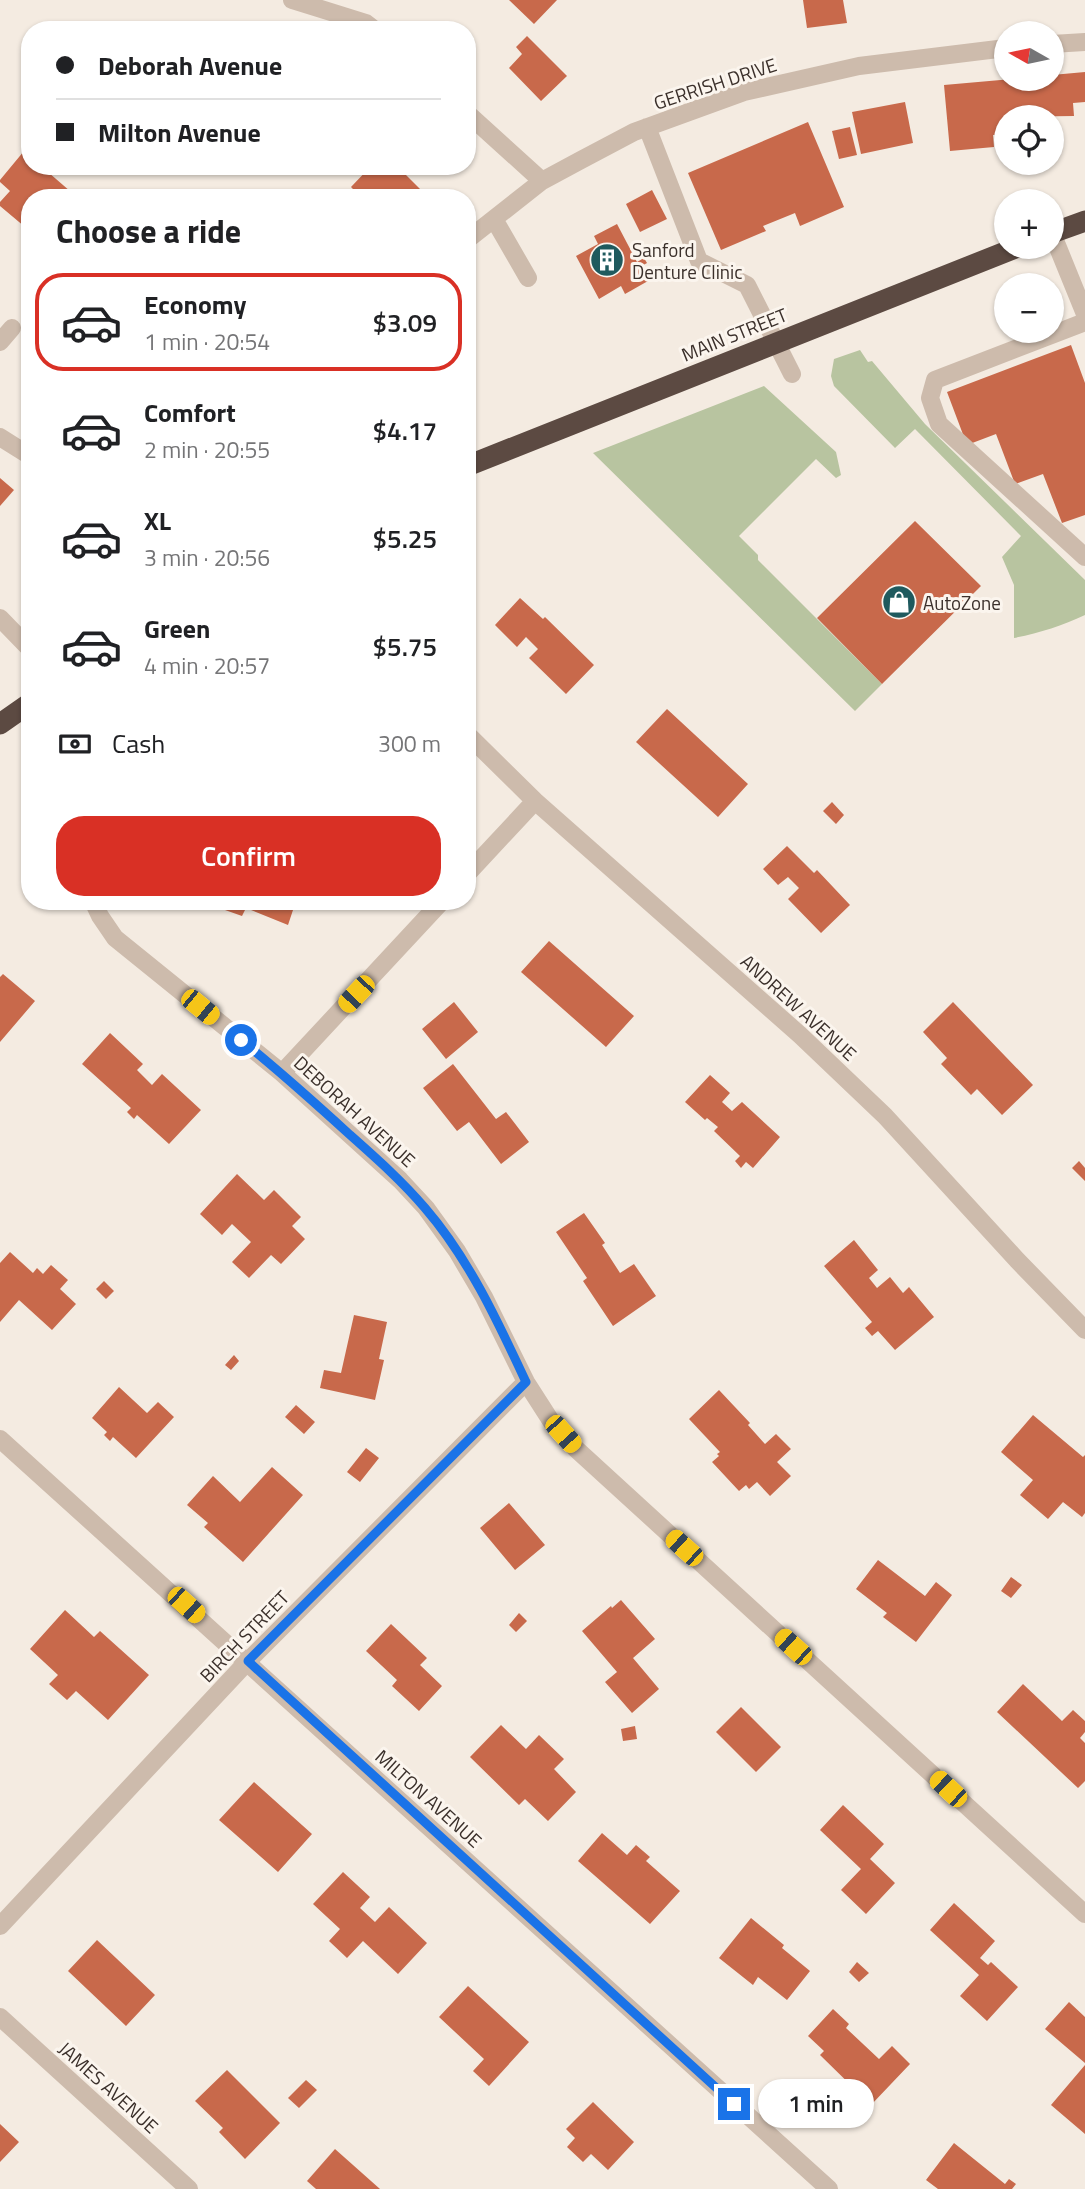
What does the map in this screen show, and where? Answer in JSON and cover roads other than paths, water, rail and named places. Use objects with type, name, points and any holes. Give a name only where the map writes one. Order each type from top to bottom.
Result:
[{"type":"highway","points":[[1064,228],[1085,220]]},
{"type":"highway","name":"MAIN STREET","points":[[476,462],[994,256]]},
{"type":"highway","points":[[0,724],[21,709]]},
{"type":"street","points":[[292,0],[360,21]]},
{"type":"street","points":[[1064,43],[1085,42]]},
{"type":"street","name":"GERRISH DRIVE","points":[[476,233],[542,181],[634,132],[744,92],[859,66],[994,49]]},
{"type":"street","points":[[476,121],[542,181]]},
{"type":"street","points":[[647,127],[699,261],[747,285],[792,374]]},
{"type":"street","points":[[494,219],[528,278]]},
{"type":"street","points":[[1063,259],[1085,314]]},
{"type":"street","points":[[1085,322],[935,380],[930,398],[939,424],[1085,557]]},
{"type":"street","points":[[0,342],[12,328]]},
{"type":"street","points":[[0,437],[21,450]]},
{"type":"street","points":[[0,618],[21,640]]},
{"type":"street","name":"ANDREW AVENUE","points":[[476,743],[535,801],[818,1052],[885,1116],[1085,1330]]},
{"type":"street","points":[[476,864],[535,801]]},
{"type":"street","name":"DEBORAH AVENUE","points":[[97,910],[115,938],[282,1073],[400,1180],[426,1209],[457,1251],[484,1297],[526,1382],[551,1421],[575,1448],[1085,1914]]},
{"type":"street","points":[[282,1073],[434,910]]},
{"type":"street","name":"BIRCH STREET","points":[[0,1926],[248,1661],[526,1382]]},
{"type":"street","name":"MILTON AVENUE","points":[[0,1439],[829,2189]]},
{"type":"street","name":"JAMES AVENUE","points":[[0,2017],[190,2189]]},
{"type":"place","name":"Sanford Denture Clinic","points":[[607,260]]},
{"type":"place","name":"AutoZone","points":[[899,602]]}]
